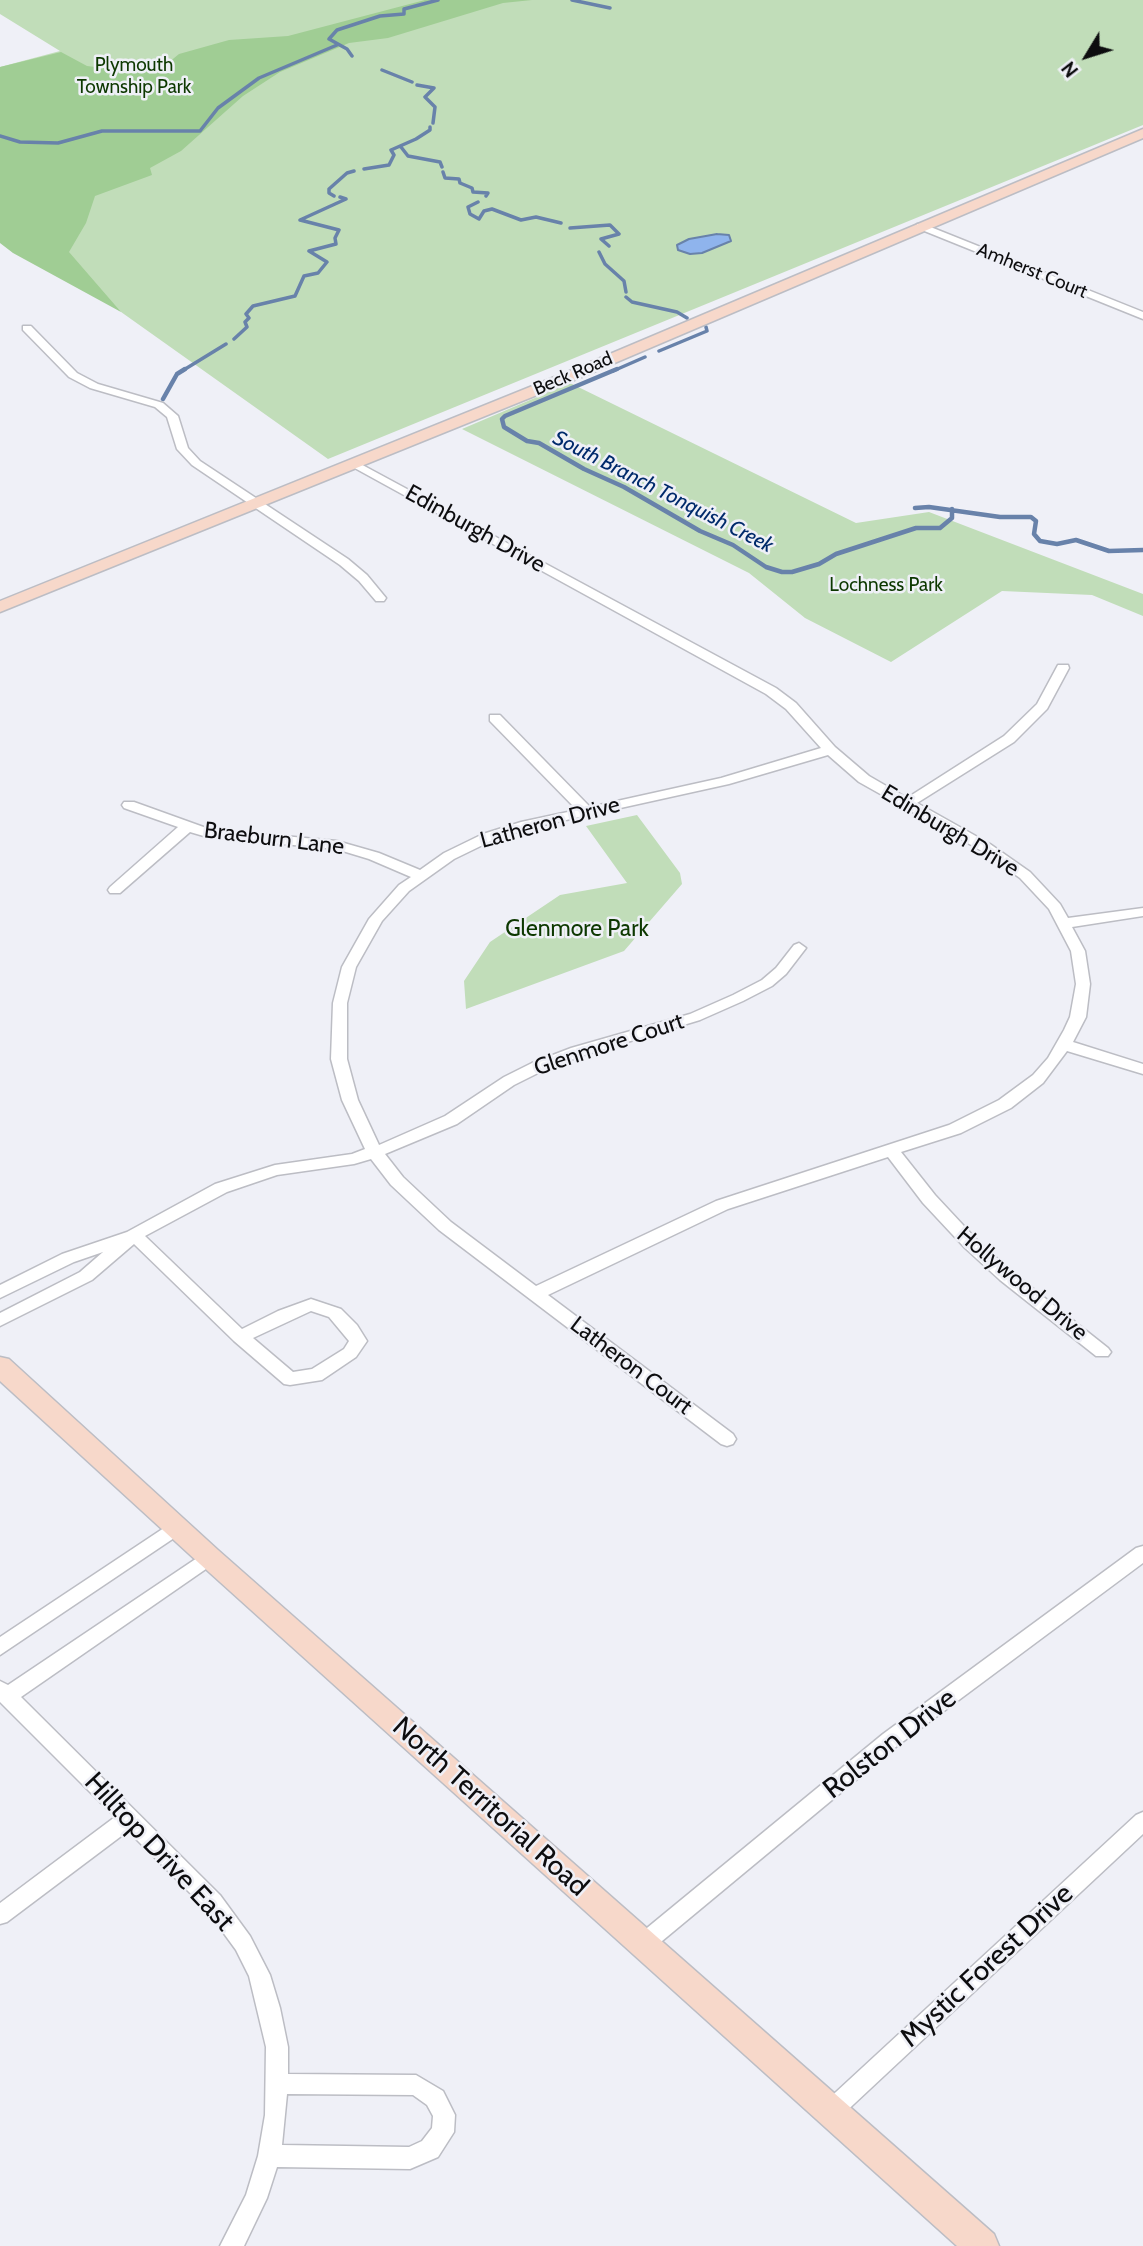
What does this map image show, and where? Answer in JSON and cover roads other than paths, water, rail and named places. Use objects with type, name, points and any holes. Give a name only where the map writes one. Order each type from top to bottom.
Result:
[{"type":"main road","name":"Beck Road","points":[[0,607],[355,464],[1143,133]]},
{"type":"main road","name":"North Territorial Road","points":[[0,1366],[209,1557],[982,2246]]},
{"type":"street","name":"Amherst Court","points":[[920,226],[1143,316]]},
{"type":"street","points":[[27,328],[73,375],[94,386],[159,405],[172,416],[183,449],[196,463],[344,562],[363,578],[380,598]]},
{"type":"street","name":"Edinburgh Drive","points":[[355,464],[771,691],[791,706],[830,750],[864,779],[1010,864],[1041,890],[1066,923],[1078,951],[1083,984],[1078,1017],[1065,1045],[1038,1079],[1005,1104],[955,1129],[722,1205],[535,1294]]},
{"type":"street","points":[[907,804],[1009,739],[1042,706],[1063,668]]},
{"type":"street","points":[[495,718],[586,811]]},
{"type":"street","name":"Latheron Drive","points":[[535,1294],[430,1213],[397,1181],[375,1153],[358,1119],[344,1081],[338,1040],[340,1003],[349,967],[365,934],[388,904],[419,875],[449,856],[488,837],[526,825],[724,781],[830,750]]},
{"type":"street","name":"Braeburn Lane","points":[[129,805],[187,827],[235,837],[337,845],[374,856],[419,875]]},
{"type":"street","points":[[115,890],[187,827]]},
{"type":"street","points":[[1066,923],[1143,912]]},
{"type":"street","name":"Glenmore Court","points":[[134,1236],[221,1188],[252,1176],[375,1153],[451,1120],[509,1081],[537,1067],[576,1052],[711,1011],[767,983],[781,971],[799,948]]},
{"type":"street","points":[[1065,1045],[1143,1069]]},
{"type":"street","name":"Hollywood Drive","points":[[891,1150],[929,1199],[971,1244],[1006,1276],[1102,1352]]},
{"type":"street","points":[[0,1292],[68,1258],[134,1236]]},
{"type":"street","points":[[0,1320],[86,1276],[134,1236]]},
{"type":"street","points":[[134,1236],[240,1337],[290,1379],[316,1375],[350,1353],[358,1341],[351,1329],[335,1313],[312,1305],[284,1315],[240,1337]]},
{"type":"street","name":"Latheron Court","points":[[535,1294],[727,1439]]},
{"type":"street","points":[[0,1647],[176,1527]]},
{"type":"street","name":"Rolston Drive","points":[[643,1944],[890,1740],[1143,1553]]},
{"type":"street","points":[[3,1692],[209,1557]]},
{"type":"street","name":"Hilltop Drive East","points":[[3,1692],[213,1902],[243,1943],[259,1975],[270,2008],[277,2047],[276,2115],[269,2156],[256,2198],[232,2246]]},
{"type":"street","points":[[0,1915],[131,1818]]},
{"type":"street","name":"Mystic Forest Drive","points":[[831,2111],[1143,1821]]},
{"type":"street","points":[[269,2156],[410,2158],[430,2149],[443,2132],[444,2115],[435,2098],[416,2085],[278,2084]]},
{"type":"water","points":[[717,234],[729,235],[731,241],[702,253],[690,254],[678,250],[677,245],[689,239]]},
{"type":"waterway","name":"South Branch Tonquish Creek","points":[[352,56],[347,49],[329,39],[337,30],[380,16],[404,14],[404,9],[438,0]]},
{"type":"waterway","points":[[572,0],[610,8]]},
{"type":"waterway","points":[[0,136],[20,142],[58,143],[102,131],[200,131],[218,108],[259,78],[337,45]]},
{"type":"waterway","name":"South Branch Tonquish Creek","points":[[382,70],[412,82]]},
{"type":"waterway","name":"South Branch Tonquish Creek","points":[[417,85],[434,88],[425,97],[435,107],[433,123]]},
{"type":"waterway","points":[[364,169],[389,165],[394,155],[391,150],[416,139],[430,130],[430,127]]},
{"type":"waterway","name":"South Branch Tonquish Creek","points":[[401,147],[408,156],[440,162],[442,167]]},
{"type":"waterway","points":[[334,196],[329,193],[329,189],[347,173],[354,171]]},
{"type":"waterway","name":"South Branch Tonquish Creek","points":[[443,172],[445,178],[459,179],[460,183],[472,188],[473,192],[488,193],[486,196]]},
{"type":"waterway","points":[[234,339],[247,327],[245,322],[249,318],[246,314],[253,306],[295,296],[304,276],[318,273],[327,262],[309,251],[336,244],[335,238],[339,230],[300,220],[346,199],[340,197]]},
{"type":"waterway","name":"South Branch Tonquish Creek","points":[[478,202],[468,207],[470,214],[479,219],[484,211],[492,209],[521,220],[536,217],[561,223]]},
{"type":"waterway","name":"South Branch Tonquish Creek","points":[[570,228],[610,225],[619,234],[601,239],[609,246]]},
{"type":"waterway","name":"South Branch Tonquish Creek","points":[[599,252],[605,264],[624,281],[626,292]]},
{"type":"waterway","name":"South Branch Tonquish Creek","points":[[626,297],[632,302],[677,312],[687,318]]},
{"type":"waterway","name":"South Branch Tonquish Creek","points":[[659,351],[707,331],[706,327]]},
{"type":"waterway","points":[[182,371],[226,344]]},
{"type":"waterway","name":"South Branch Tonquish Creek","points":[[613,371],[645,357]]},
{"type":"waterway","points":[[163,399],[177,374],[185,369]]},
{"type":"waterway","name":"South Branch Tonquish Creek","points":[[617,369],[505,416],[502,419],[504,427],[527,441],[539,443],[584,469],[624,487],[700,531],[733,545],[766,567],[782,572],[792,572],[819,564],[836,554],[916,528],[940,528],[952,518],[952,510]]},
{"type":"waterway","points":[[915,508],[952,510]]},
{"type":"waterway","name":"South Branch Tonquish Creek","points":[[952,510],[1000,517],[1031,517],[1036,521],[1034,534],[1040,541],[1057,544],[1076,540],[1109,551],[1143,550]]},
{"type":"park label","name":"Plymouth Township Park","points":[[134,76]]},
{"type":"park label","name":"Lochness Park","points":[[886,585]]},
{"type":"park label","name":"Glenmore Park","points":[[577,929]]}]
